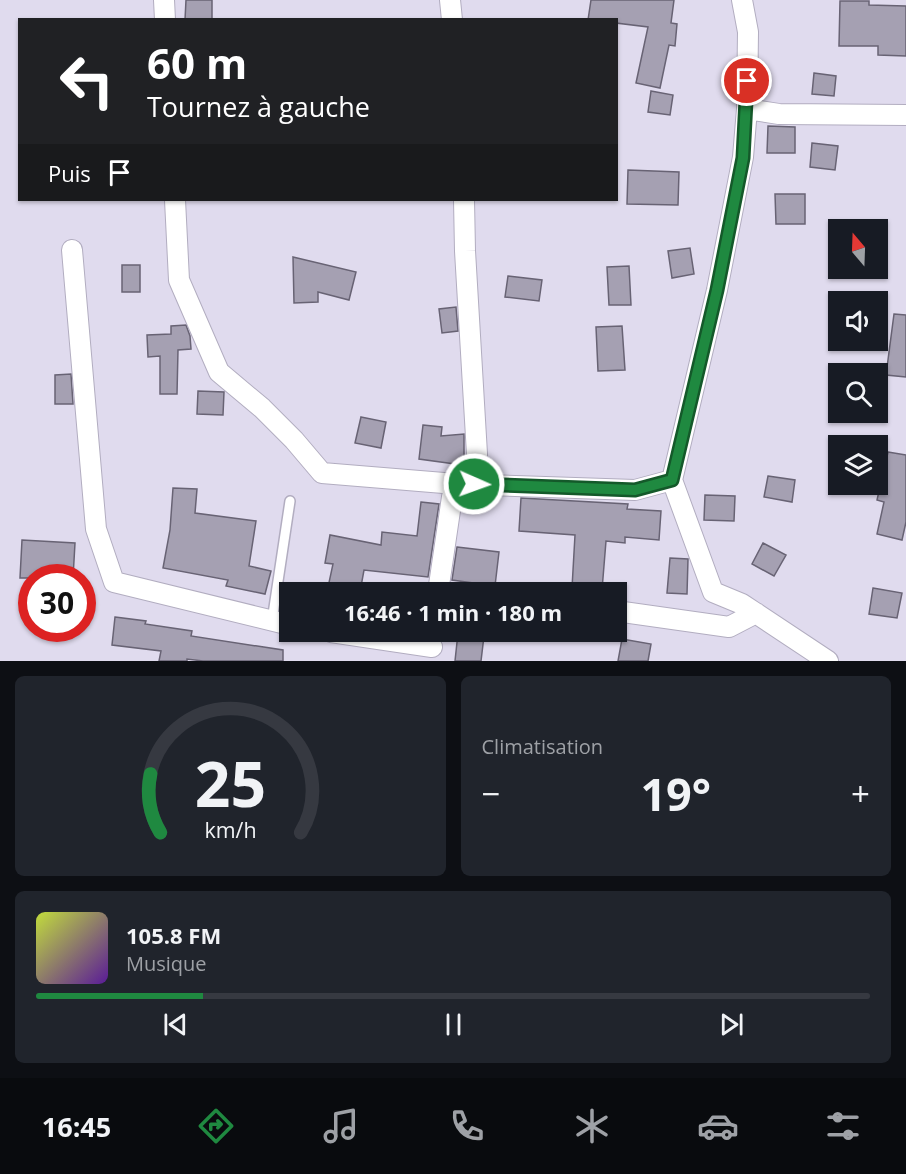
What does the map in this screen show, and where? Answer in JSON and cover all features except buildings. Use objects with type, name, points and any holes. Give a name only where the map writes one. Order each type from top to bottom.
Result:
[{"type":"street","points":[[164,0],[165,18]]},
{"type":"street","points":[[450,0],[452,18]]},
{"type":"street","points":[[742,0],[748,32],[747,109],[743,158],[717,290],[672,480],[713,592],[742,604],[828,661]]},
{"type":"street","points":[[747,109],[779,114],[906,115]]},
{"type":"street","points":[[175,201],[179,280],[219,372],[262,408],[294,440],[322,473],[465,484],[635,490],[672,480]]},
{"type":"street","points":[[439,582],[452,497],[465,484],[477,454],[464,201]]},
{"type":"street","points":[[72,249],[96,529],[114,582],[279,623]]},
{"type":"street","points":[[627,613],[729,627],[756,613]]},
{"type":"street","points":[[403,642],[432,646]]},
{"type":"lane","points":[[284,582],[290,501]]},
{"type":"route","points":[[474,484],[635,490],[672,480],[717,290],[743,158],[747,81]]}]
